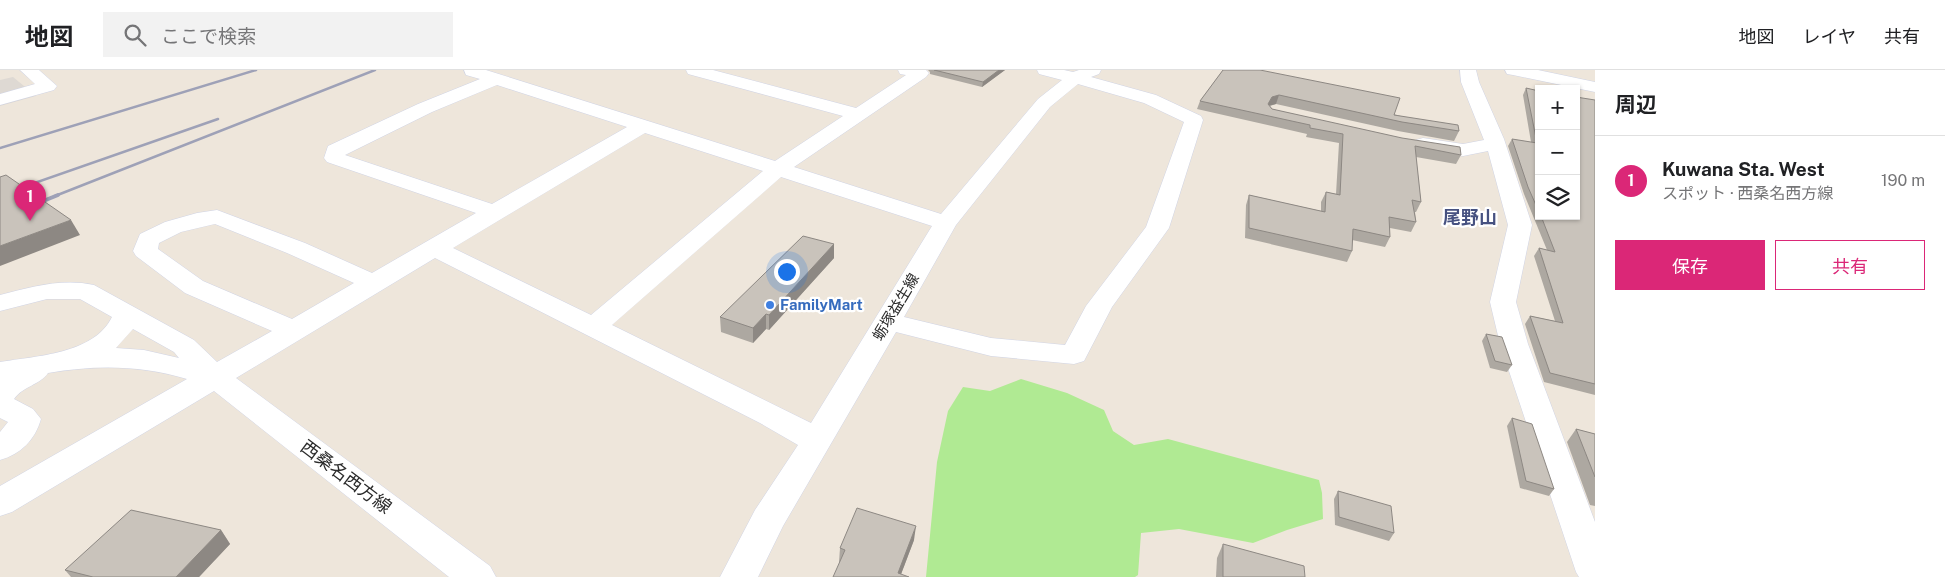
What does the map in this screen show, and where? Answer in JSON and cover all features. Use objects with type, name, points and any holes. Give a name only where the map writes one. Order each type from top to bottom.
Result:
[{"type":"street","points":[[32,73],[53,70]]},
{"type":"street","points":[[474,70],[472,71],[946,223]]},
{"type":"street","points":[[694,70],[856,114]]},
{"type":"street","points":[[593,326],[778,169],[856,114],[920,73],[906,70]]},
{"type":"street","points":[[887,321],[991,348],[1074,355],[1099,306],[1157,228],[1194,120],[1150,98],[1084,74],[1044,70]]},
{"type":"street","points":[[1468,70],[1495,144],[1520,225],[1504,302],[1514,344],[1584,512],[1595,572]]},
{"type":"street","points":[[1513,70],[1595,87]]},
{"type":"street","points":[[1586,70],[1595,78]]},
{"type":"street","points":[[0,100],[48,86],[32,73]]},
{"type":"street","name":"蛎塚益生線","points":[[739,577],[768,520],[946,223],[1044,103],[1084,74]]},
{"type":"street","points":[[494,212],[334,158],[335,150],[372,132],[496,79]]},
{"type":"street","points":[[0,503],[296,331],[642,126]]},
{"type":"street","points":[[1407,141],[1464,150],[1495,144]]},
{"type":"street","points":[[296,331],[194,287],[145,251],[148,239],[173,227],[197,220],[217,217],[296,248],[376,284]]},
{"type":"street","points":[[434,248],[771,415],[817,440]]},
{"type":"street","points":[[0,303],[46,291],[84,290],[184,346],[215,377]]},
{"type":"street","points":[[0,398],[3,391],[11,384],[31,374],[89,352],[113,337],[122,327],[127,315]]},
{"type":"street","points":[[0,372],[67,361],[133,358],[165,363],[215,377]]},
{"type":"street","name":"西桑名西方線","points":[[215,377],[477,577]]},
{"type":"street","points":[[0,404],[4,408],[19,413],[25,419],[22,430],[8,444],[0,448]]},
{"type":"green space","points":[[1021,379],[1067,393],[1104,410],[1113,431],[1134,445],[1168,439],[1319,480],[1322,493],[1323,519],[1253,543],[1179,529],[1141,533],[1138,575],[1135,577],[926,577],[937,462],[948,411],[963,387],[990,391]]},
{"type":"shaded area","points":[[13,77],[36,96],[0,106],[0,80]]},
{"type":"building","points":[[934,70],[999,70],[983,82]]},
{"type":"building","points":[[1223,70],[1260,70],[1400,98],[1394,115],[1458,125],[1459,131],[1402,122],[1279,95],[1272,97],[1268,104],[1272,109],[1402,138],[1460,147],[1461,155],[1415,146],[1421,202],[1412,200],[1416,222],[1389,217],[1390,237],[1353,229],[1352,251],[1249,228],[1249,195],[1325,212],[1326,192],[1340,195],[1343,134],[1310,128],[1310,125],[1200,101]]},
{"type":"building","points":[[1526,88],[1535,90],[1535,133]]},
{"type":"building","points":[[1580,98],[1595,100],[1595,384],[1550,373],[1530,316],[1563,323],[1539,248],[1555,252],[1543,220],[1580,220]]},
{"type":"building","points":[[1512,139],[1535,143],[1535,203],[1528,187]]},
{"type":"building","points":[[6,175],[71,220],[0,246],[0,177]]},
{"type":"building","points":[[803,236],[834,244],[769,315],[766,314],[753,328],[720,317]]},
{"type":"building","points":[[1486,334],[1502,337],[1512,365],[1495,361]]},
{"type":"building","points":[[1512,418],[1532,424],[1554,489],[1526,481]]},
{"type":"building","points":[[1576,429],[1595,434],[1595,477]]},
{"type":"building","points":[[1338,491],[1391,506],[1394,533],[1339,517]]},
{"type":"building","points":[[857,508],[916,526],[898,573],[909,577],[833,577],[845,550],[840,548]]},
{"type":"building","points":[[131,510],[221,530],[176,577],[93,577],[65,570]]},
{"type":"building","points":[[1223,544],[1304,566],[1305,577],[1223,577]]},
{"type":"railway","points":[[0,148],[256,70]]},
{"type":"railway","points":[[55,196],[375,70]]},
{"type":"railway","points":[[0,195],[218,119]]},
{"type":"railway","points":[[31,206],[58,195]]},
{"type":"place","name":"Kuwana Sta. West","points":[[30,221]]},
{"type":"place","name":"FamilyMart","points":[[770,305]]},
{"type":"district","name":"尾野山","points":[[1470,218]]}]
